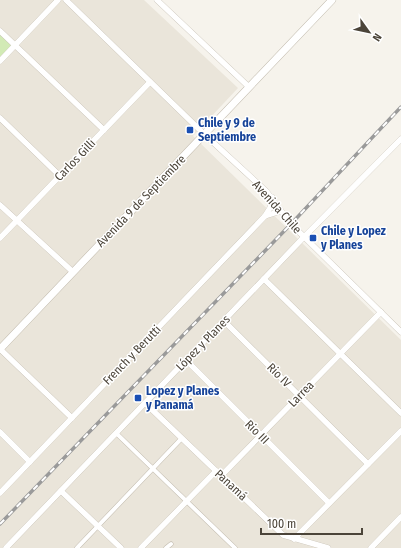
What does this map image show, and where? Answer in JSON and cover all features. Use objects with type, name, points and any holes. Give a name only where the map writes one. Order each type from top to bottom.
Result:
[{"type":"street","points":[[0,61],[58,0]]},
{"type":"street","name":"Avenida Chile","points":[[66,0],[204,134],[272,197],[281,212],[304,237],[401,332]]},
{"type":"street","points":[[157,0],[249,87]]},
{"type":"street","name":"Avenida 9 de Septiembre","points":[[0,349],[332,0]]},
{"type":"street","points":[[0,30],[104,130]]},
{"type":"street","name":"Carlos Gilli","points":[[0,238],[150,82]]},
{"type":"street","points":[[0,118],[60,176]]},
{"type":"street","name":"López y Planes","points":[[6,548],[304,237],[401,139]]},
{"type":"street","name":"French y Berutti","points":[[0,493],[265,216],[270,208],[272,197]]},
{"type":"street","points":[[0,204],[73,272]]},
{"type":"street","points":[[265,216],[281,212]]},
{"type":"street","points":[[264,279],[401,413]]},
{"type":"street","name":"Larrea","points":[[221,476],[381,312]]},
{"type":"street","name":"Rio IV","points":[[224,321],[368,464]]},
{"type":"street","points":[[0,349],[72,418]]},
{"type":"street","name":"Rio III","points":[[186,360],[329,503]]},
{"type":"street","name":"Panamá","points":[[145,403],[283,535],[326,548]]},
{"type":"street","points":[[0,432],[30,462]]},
{"type":"street","points":[[294,539],[401,432]]},
{"type":"street","points":[[116,433],[235,548]]},
{"type":"street","points":[[77,548],[182,439]]},
{"type":"street","points":[[141,548],[216,471]]},
{"type":"street","points":[[61,491],[121,548]]},
{"type":"street","points":[[371,548],[401,517]]},
{"type":"street","points":[[166,548],[171,544]]},
{"type":"shaded area","points":[[0,0],[144,0],[238,88],[193,136],[401,340],[401,548],[0,548]]},
{"type":"green space","points":[[0,31],[15,45],[0,61]]},
{"type":"railway","points":[[0,524],[291,224],[401,107]]},
{"type":"place","name":"Chile y 9 de Septiembre","points":[[190,130]]},
{"type":"place","name":"Chile y Lopez y Planes","points":[[313,238]]},
{"type":"place","name":"Lopez y Planes y Panamá","points":[[138,398]]}]
